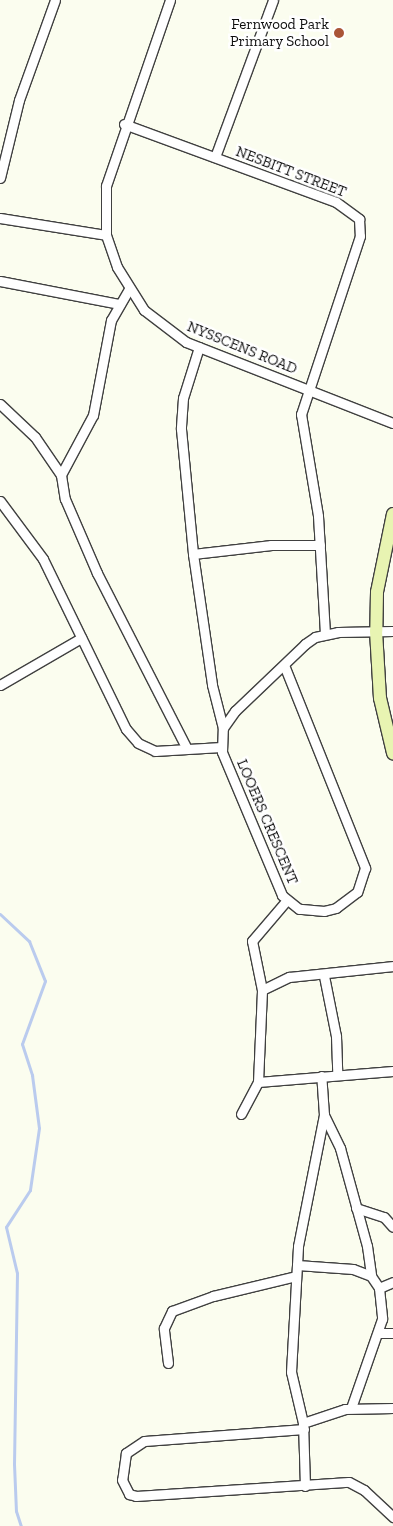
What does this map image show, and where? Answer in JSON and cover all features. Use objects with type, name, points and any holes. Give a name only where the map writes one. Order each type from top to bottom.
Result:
[{"type":"street","points":[[0,178],[19,100],[55,0]]},
{"type":"street","name":"NYSSCENS ROAD","points":[[170,0],[124,124],[106,186],[106,235],[129,289],[144,310],[169,332],[199,347],[393,423]]},
{"type":"street","points":[[214,157],[273,0]]},
{"type":"street","name":"NESBITT STREET","points":[[124,124],[336,202],[359,218],[360,236],[307,390]]},
{"type":"street","points":[[0,218],[106,235]]},
{"type":"street","points":[[0,281],[120,304]]},
{"type":"street","points":[[61,475],[93,416],[100,362],[111,320],[129,289]]},
{"type":"street","points":[[199,347],[183,398],[181,429],[193,554],[212,685],[223,728]]},
{"type":"street","points":[[307,390],[301,426],[320,545],[325,634]]},
{"type":"street","points":[[0,404],[35,437],[61,475],[65,499],[97,573],[186,747]]},
{"type":"street","points":[[0,501],[43,559],[126,729],[138,744],[155,751],[186,747],[221,747]]},
{"type":"street","points":[[393,514],[381,567],[376,631],[380,698],[393,753]]},
{"type":"street","points":[[193,554],[272,545],[320,545]]},
{"type":"street","points":[[223,728],[235,711],[305,644],[325,634],[393,631]]},
{"type":"street","points":[[0,685],[81,638]]},
{"type":"street","name":"LOOERS CRESCENT","points":[[223,728],[221,747],[286,900],[312,912],[336,908],[357,892],[365,868],[284,665]]},
{"type":"street","points":[[241,1114],[258,1082],[262,990],[252,941],[286,900]]},
{"type":"street","points":[[262,990],[289,977],[324,976],[393,966]]},
{"type":"street","points":[[324,976],[336,1036],[337,1074]]},
{"type":"street","points":[[258,1082],[337,1074],[393,1071]]},
{"type":"street","points":[[305,1486],[304,1426],[291,1372],[297,1265],[324,1115],[321,1076]]},
{"type":"street","points":[[324,1115],[340,1148],[371,1276],[379,1288],[382,1319],[351,1408]]},
{"type":"street","points":[[356,1208],[384,1218],[393,1227]]},
{"type":"street","points":[[297,1265],[353,1269],[371,1276]]},
{"type":"street","points":[[168,1363],[164,1328],[172,1311],[205,1298],[296,1276]]},
{"type":"street","points":[[379,1288],[393,1282]]},
{"type":"street","points":[[378,1333],[393,1333]]},
{"type":"street","points":[[393,1408],[351,1408],[304,1426],[144,1441],[126,1453],[122,1472],[125,1489],[136,1496],[349,1482],[364,1490],[393,1517]]},
{"type":"waterway","points":[[0,914],[29,941],[45,981],[22,1044],[32,1075],[39,1128],[30,1190],[6,1227],[17,1273],[14,1464],[16,1511],[21,1526]]},
{"type":"place","name":"Fernwood Park Primary School","points":[[339,33]]}]
